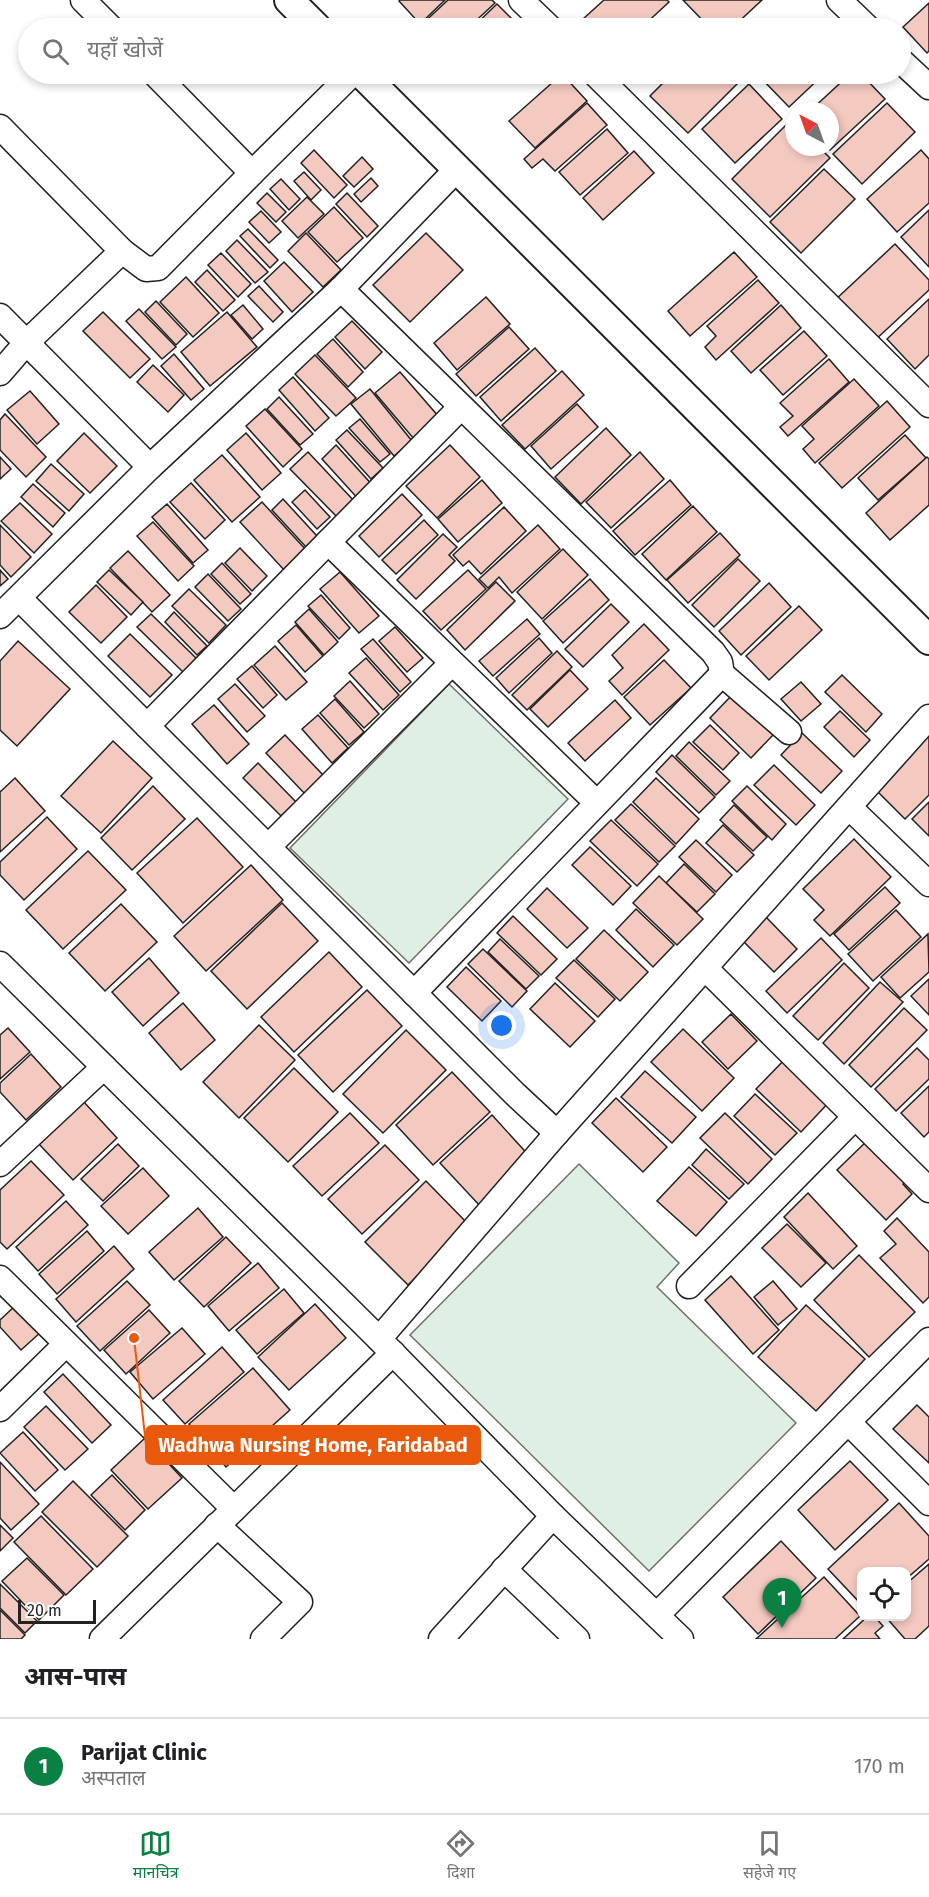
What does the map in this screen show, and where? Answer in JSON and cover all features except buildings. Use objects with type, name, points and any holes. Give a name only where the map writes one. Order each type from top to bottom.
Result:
[{"type":"street","points":[[83,0],[101,18]]},
{"type":"street","points":[[289,0],[307,18]]},
{"type":"street","points":[[521,0],[540,18]]},
{"type":"street","points":[[839,0],[858,18]]},
{"type":"street","points":[[911,70],[929,87]]},
{"type":"street","points":[[165,84],[252,173]]},
{"type":"street","points":[[0,127],[122,252],[146,269],[158,268],[342,84]]},
{"type":"street","points":[[372,84],[929,640]]},
{"type":"street","points":[[605,84],[929,405]]},
{"type":"street","points":[[0,616],[150,467],[341,289],[457,169]]},
{"type":"street","points":[[0,373],[26,343],[122,252]]},
{"type":"street","points":[[341,289],[713,652],[720,662],[722,674],[789,732]]},
{"type":"street","points":[[0,316],[150,467]]},
{"type":"street","points":[[147,726],[461,407]]},
{"type":"street","points":[[328,542],[597,803]]},
{"type":"street","points":[[19,598],[515,1094],[557,1133]]},
{"type":"street","points":[[268,846],[452,663]]},
{"type":"street","points":[[414,993],[722,674]]},
{"type":"street","points":[[102,1639],[226,1517],[386,1346],[557,1133],[929,717]]},
{"type":"street","points":[[849,807],[929,884]]},
{"type":"street","points":[[0,964],[678,1638]]},
{"type":"street","points":[[705,968],[929,1190]]},
{"type":"street","points":[[0,1164],[104,1067]]},
{"type":"street","points":[[689,1286],[855,1117]]},
{"type":"street","points":[[0,1278],[66,1344],[226,1517],[300,1602],[263,1639]]},
{"type":"street","points":[[657,1615],[929,1340]]},
{"type":"street","points":[[0,1409],[66,1344]]},
{"type":"street","points":[[848,1422],[929,1503]]},
{"type":"street","points":[[441,1639],[553,1516]]},
{"type":"street","points":[[504,1569],[577,1639]]},
{"type":"green space","points":[[449,684],[568,799],[409,963],[290,848]]},
{"type":"green space","points":[[579,1164],[679,1263],[657,1287],[796,1423],[649,1571],[410,1335]]},
{"type":"place","name":"Wadhwa Nursing Home, Faridabad","points":[[134,1338]]},
{"type":"place","name":"Parijat Clinic","points":[[782,1628]]}]
